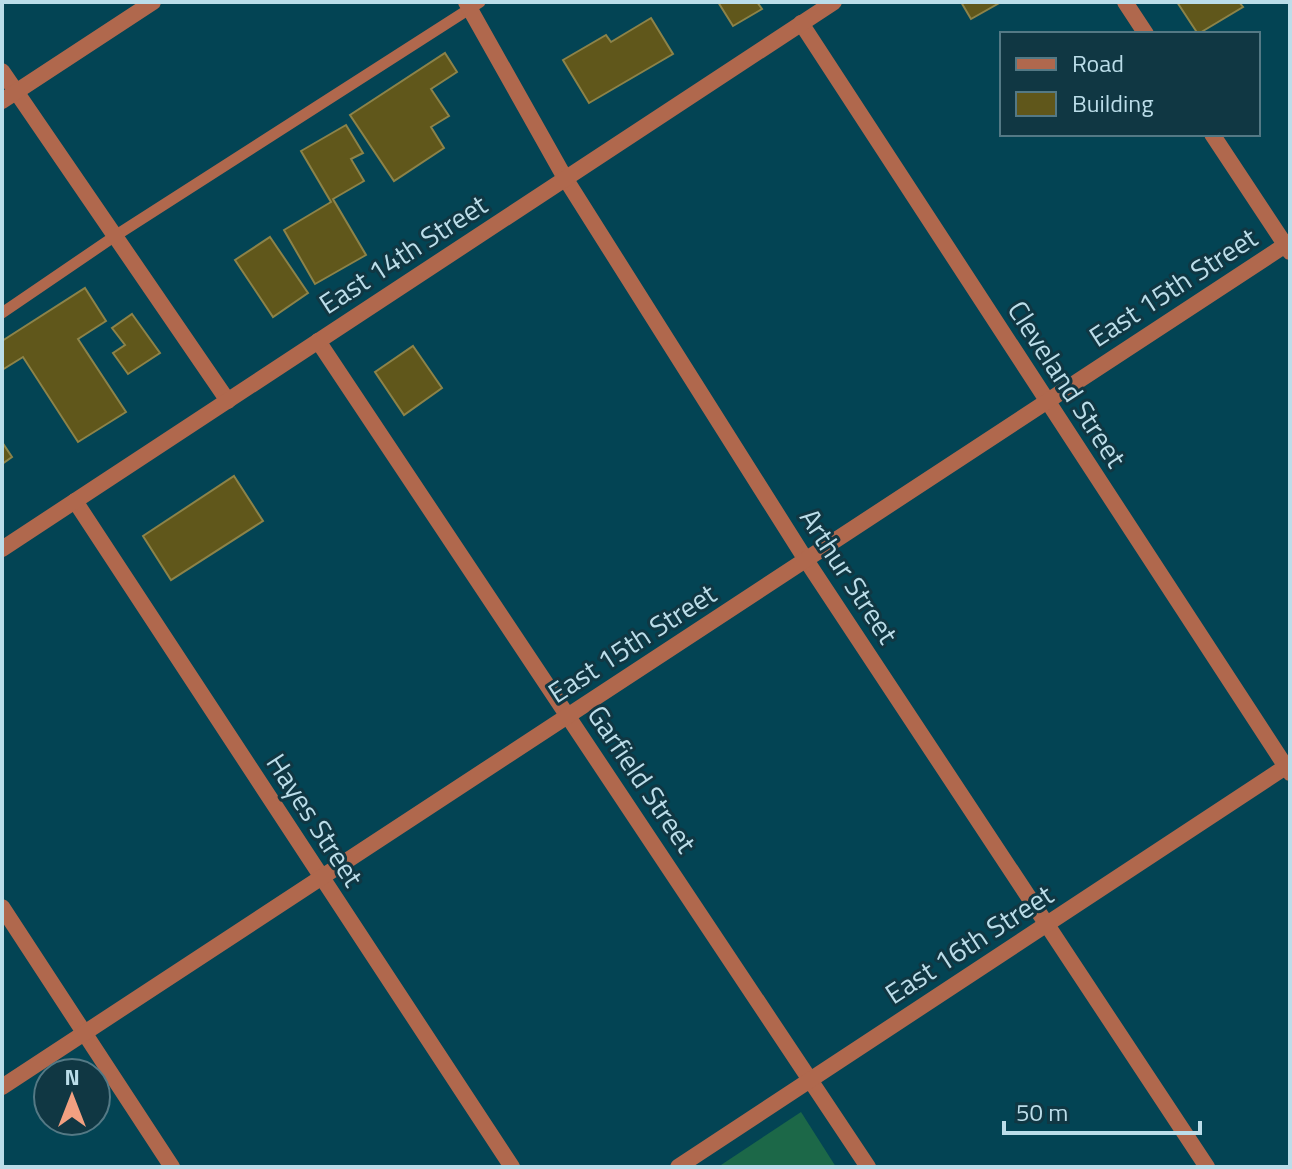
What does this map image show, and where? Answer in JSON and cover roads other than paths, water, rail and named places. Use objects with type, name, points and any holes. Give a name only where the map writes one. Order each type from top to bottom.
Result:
[{"type":"street","points":[[9,96],[153,2]]},
{"type":"street","name":"East 14th Street","points":[[2,549],[834,2]]},
{"type":"street","points":[[1125,2],[1145,32]]},
{"type":"street","name":"Arthur Street","points":[[472,4],[565,178],[806,560],[1207,1167]]},
{"type":"street","name":"Cleveland Street","points":[[801,23],[1289,768]]},
{"type":"street","points":[[2,71],[9,96],[115,236],[228,401]]},
{"type":"street","points":[[1213,136],[1288,246]]},
{"type":"street","name":"East 15th Street","points":[[2,1087],[1288,246]]},
{"type":"street","name":"Garfield Street","points":[[318,341],[868,1167]]},
{"type":"street","name":"Hayes Street","points":[[75,501],[512,1167]]},
{"type":"street","name":"East 16th Street","points":[[678,1167],[1289,768]]},
{"type":"street","points":[[2,907],[172,1167]]},
{"type":"lane","points":[[2,313],[472,4]]}]
